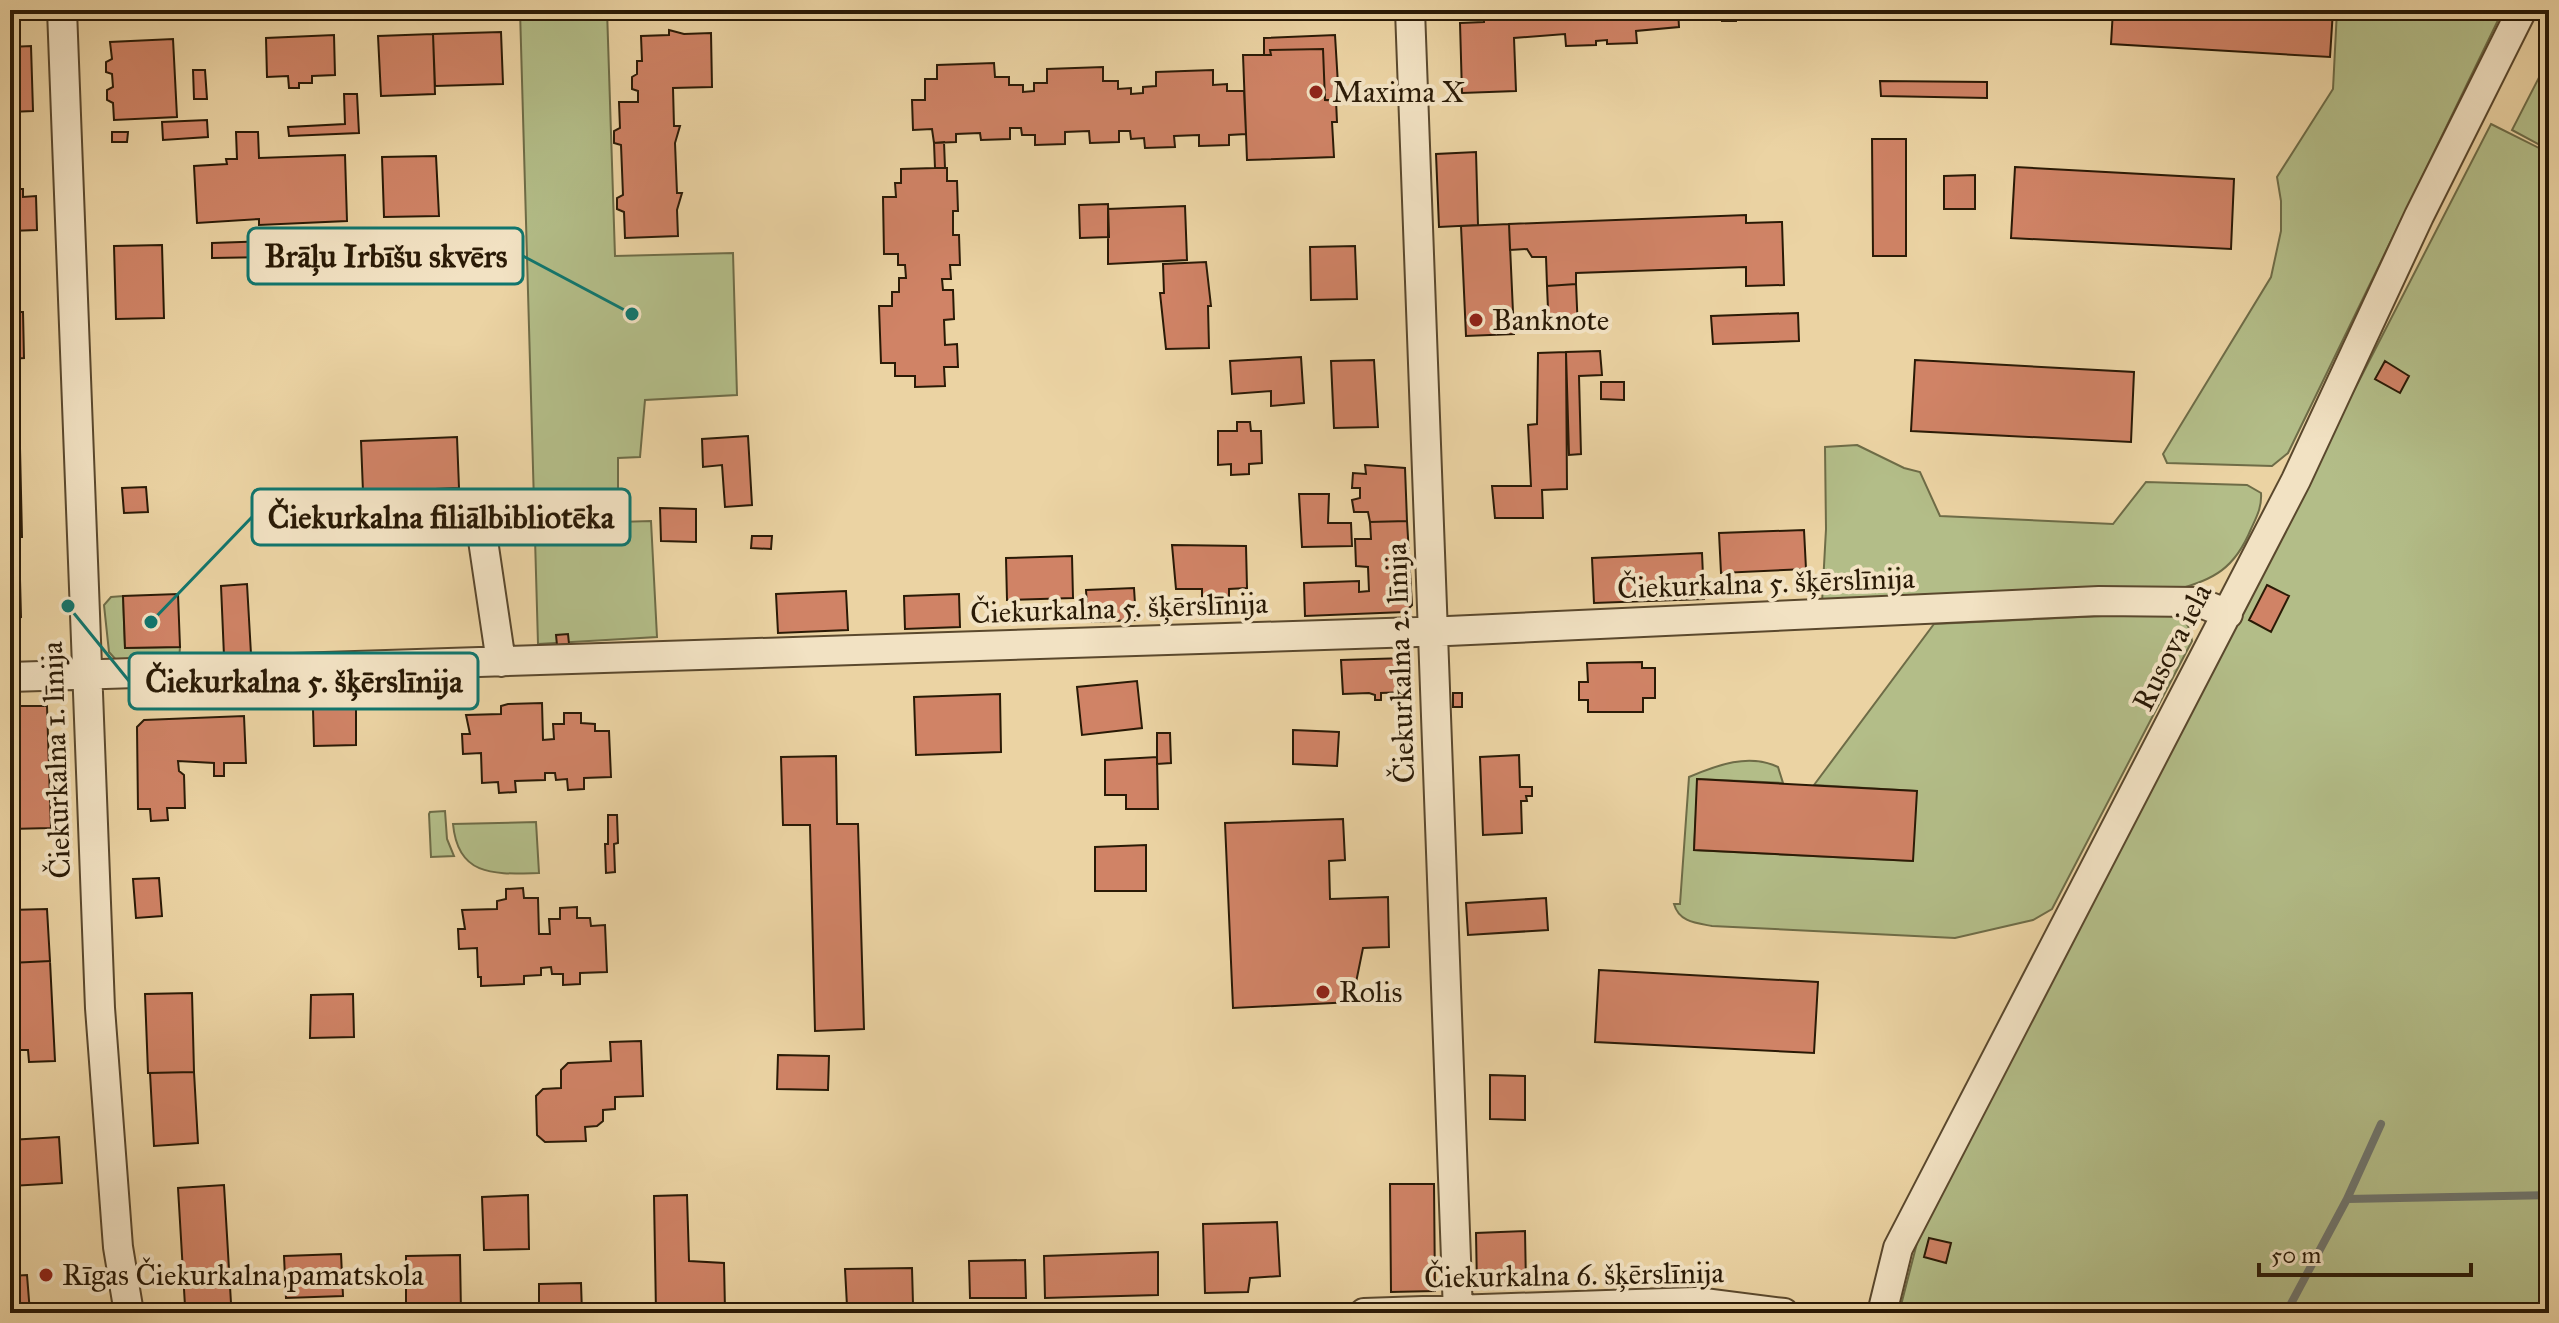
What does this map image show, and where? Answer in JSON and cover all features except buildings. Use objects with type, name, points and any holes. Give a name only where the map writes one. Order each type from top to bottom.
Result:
[{"type":"street","name":"Čiekurkalna 1. līnija","points":[[62,10],[102,1047],[118,1247],[129,1313]]},
{"type":"street","name":"Čiekurkalna 2. līnija","points":[[1410,10],[1458,1311]]},
{"type":"street","name":"Rusova iela","points":[[1882,1313],[1898,1248],[2296,480],[2419,216],[2522,10]]},
{"type":"street","points":[[399,509],[456,505],[480,520],[501,662]]},
{"type":"street","name":"Čiekurkalna 5. šķērslīnija","points":[[10,677],[1432,631],[2099,601],[2198,602],[2228,614]]},
{"type":"street","name":"Čiekurkalna 6. šķērslīnija","points":[[1364,1313],[1696,1302],[1784,1313]]},
{"type":"green space","points":[[520,10],[607,10],[615,256],[733,253],[737,395],[645,400],[640,457],[618,458],[618,522],[651,521],[657,637],[538,644]]},
{"type":"green space","points":[[2337,10],[2503,10],[2288,453],[2272,466],[2167,463],[2163,454],[2271,277],[2281,231],[2277,177],[2333,89]]},
{"type":"green space","points":[[2549,58],[2549,150],[2512,130]]},
{"type":"green space","points":[[2491,124],[2549,153],[2549,1313],[1899,1313],[1918,1239]]},
{"type":"green space","points":[[1857,445],[1904,468],[1920,472],[1940,516],[2113,524],[2146,482],[2247,485],[2261,493],[2261,503],[2245,542],[2230,563],[2212,577],[2175,590],[1822,603],[1826,529],[1825,447]]},
{"type":"green space","points":[[123,596],[125,648],[180,647],[179,660],[118,662],[109,652],[104,605],[111,597]]},
{"type":"green space","points":[[2167,613],[2185,622],[2192,641],[2052,909],[2033,920],[1955,938],[1712,926],[1689,921],[1676,910],[1674,904],[1680,904],[1689,777],[1733,762],[1756,761],[1778,767],[1783,783],[1698,779],[1694,850],[1912,861],[1916,791],[1814,785],[1934,624]]},
{"type":"green space","points":[[445,811],[447,839],[454,856],[431,857],[429,814]]},
{"type":"green space","points":[[536,822],[539,873],[494,872],[471,863],[462,855],[456,842],[453,824]]},
{"type":"waterway","points":[[2347,1199],[2381,1124]]},
{"type":"waterway","points":[[2286,1313],[2347,1199],[2549,1195]]},
{"type":"place","name":"Maxima X","points":[[1316,92]]},
{"type":"place","name":"Brāļu Irbīšu skvērs","points":[[632,314]]},
{"type":"place","name":"Banknote","points":[[1476,320]]},
{"type":"place","name":"Čiekurkalna 5. šķērslīnija","points":[[68,606]]},
{"type":"place","name":"Čiekurkalna filiālbibliotēka","points":[[151,622]]},
{"type":"place","name":"Rolis","points":[[1323,992]]},
{"type":"place","name":"Rīgas Čiekurkalna pamatskola","points":[[46,1275]]}]
